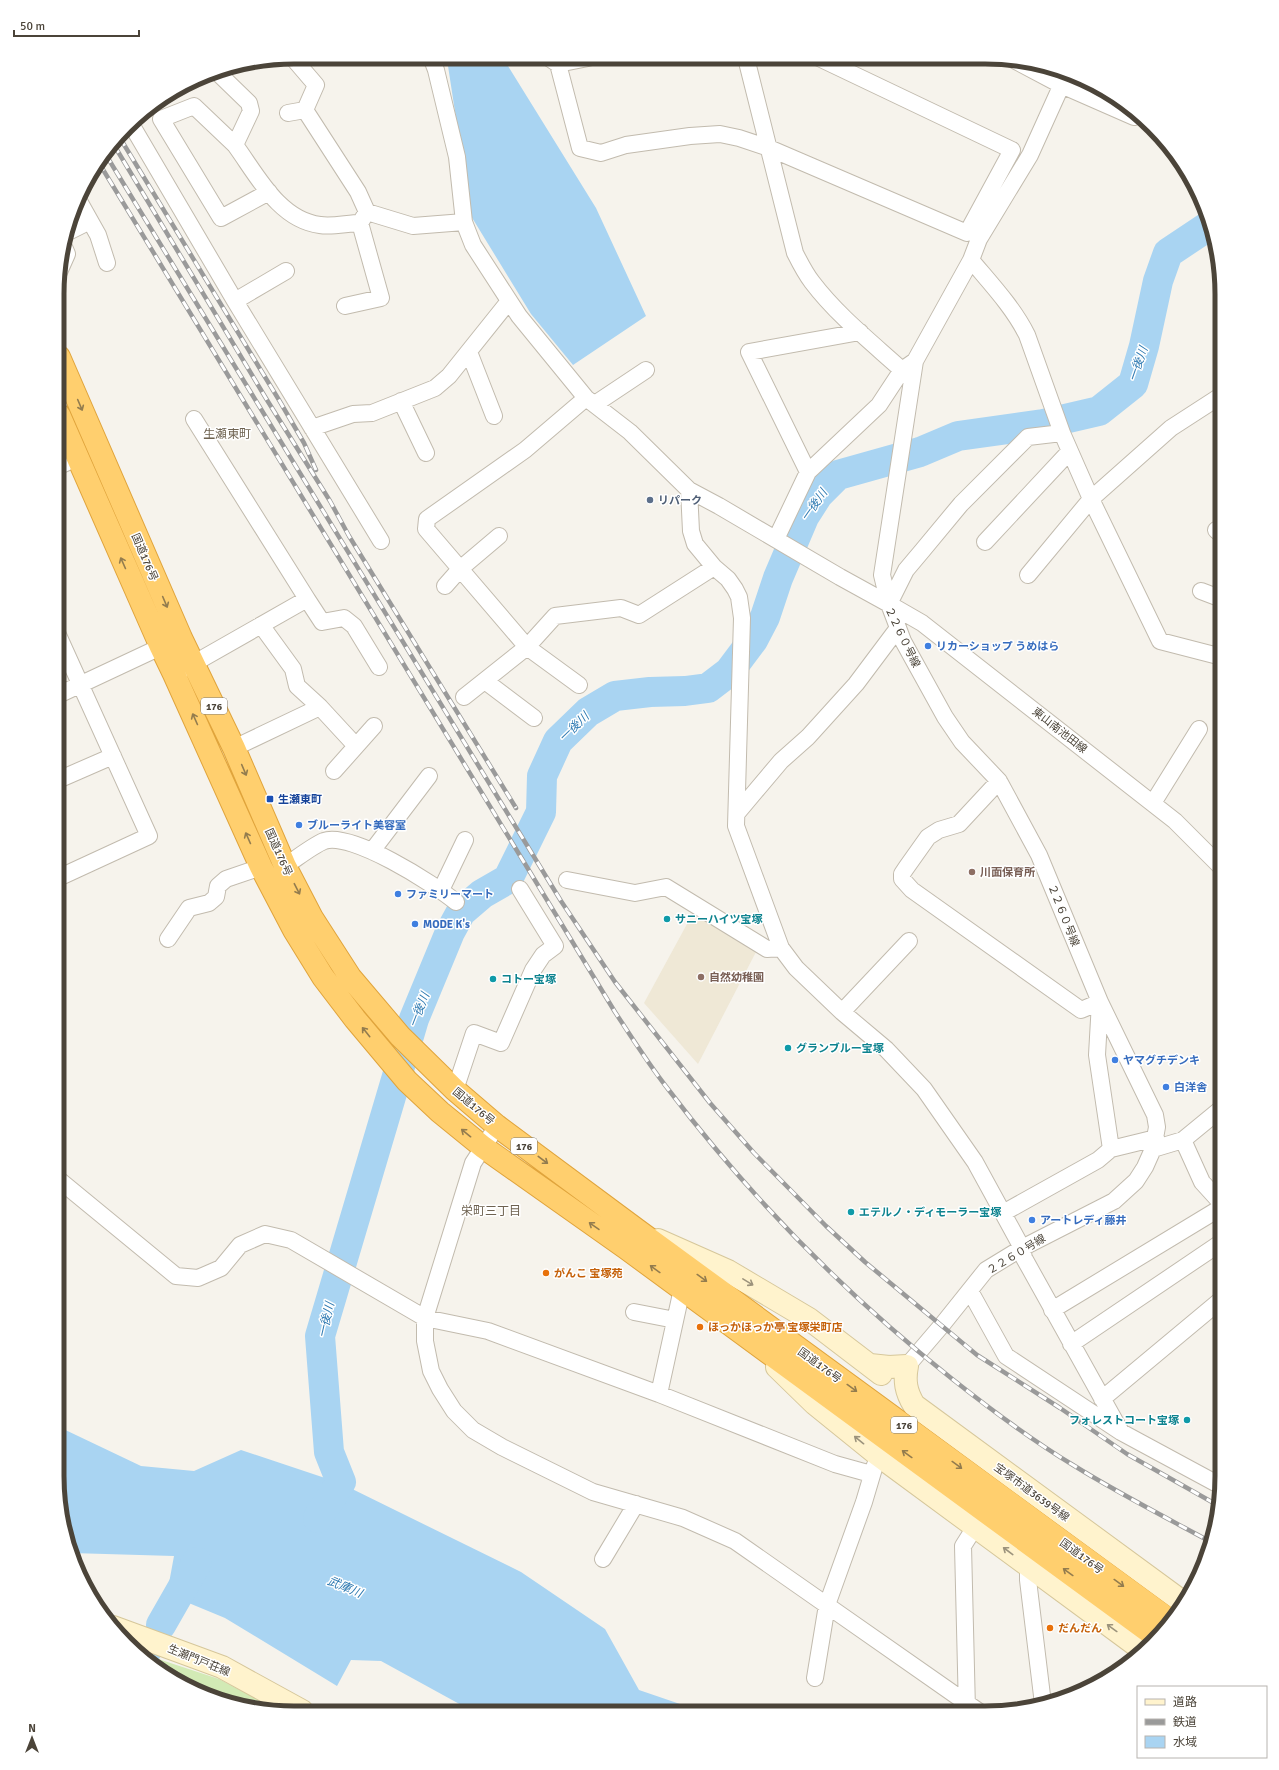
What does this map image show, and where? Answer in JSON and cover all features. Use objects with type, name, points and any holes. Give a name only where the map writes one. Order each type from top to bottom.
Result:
[{"type":"highway","name":"国道176号","points":[[64,369],[181,638],[234,748],[285,866],[312,918],[350,977],[400,1036],[455,1090],[497,1126],[1166,1617]]},
{"type":"highway","name":"国道176号","points":[[64,441],[68,462],[174,674],[261,867],[294,930],[323,977],[390,1062],[407,1081],[440,1112],[483,1147],[682,1289],[1152,1634]]},
{"type":"street","points":[[298,64],[316,85],[305,110]]},
{"type":"street","name":"２２６０号線","points":[[437,64],[457,157],[464,222],[473,245],[519,316],[591,401],[630,432],[688,490],[889,604],[903,641],[945,717],[962,742],[999,781],[1039,855],[1100,1002],[1155,1115],[1155,1143],[1145,1167],[1136,1181],[1114,1200],[1022,1248],[986,1270],[906,1366]]},
{"type":"street","points":[[555,64],[580,148],[601,153],[626,145],[690,136],[720,134],[739,138],[769,148],[973,236]]},
{"type":"street","points":[[748,64],[795,253],[811,281],[860,332],[908,365]]},
{"type":"street","points":[[785,544],[808,472],[879,405],[908,365],[971,260],[973,236],[1012,150],[832,64]]},
{"type":"street","points":[[1050,74],[1064,79],[1122,109]]},
{"type":"street","points":[[222,76],[249,103],[251,111],[235,145]]},
{"type":"street","points":[[973,236],[1030,155],[1064,79]]},
{"type":"street","points":[[269,192],[221,218],[161,119],[194,106],[235,145],[269,192],[287,212],[307,222],[321,225],[364,217],[413,226],[464,222]]},
{"type":"street","points":[[288,114],[305,110]]},
{"type":"street","points":[[305,110],[358,192],[381,298],[345,306]]},
{"type":"street","points":[[134,129],[235,301],[381,541]]},
{"type":"street","points":[[82,206],[98,235],[107,263]]},
{"type":"street","points":[[74,229],[90,221]]},
{"type":"street","points":[[971,260],[1002,295],[1020,321],[1070,451],[1091,499],[1160,641],[1215,655]]},
{"type":"street","points":[[235,301],[286,271]]},
{"type":"street","points":[[312,428],[353,414],[372,413],[434,388],[449,376],[509,301]]},
{"type":"street","points":[[808,472],[749,352],[860,332]]},
{"type":"street","points":[[469,352],[494,416]]},
{"type":"street","points":[[889,604],[882,574],[899,470],[908,365]]},
{"type":"street","points":[[579,685],[526,647],[426,529],[427,519],[525,450],[591,401],[646,370]]},
{"type":"street","points":[[1028,575],[1091,499],[1171,428],[1215,400]]},
{"type":"street","points":[[401,401],[426,454]]},
{"type":"street","points":[[194,419],[322,622],[344,618],[354,626],[379,667]]},
{"type":"street","points":[[889,604],[906,570],[918,555],[961,504],[1028,437],[1062,432]]},
{"type":"street","points":[[985,542],[1070,451]]},
{"type":"street","points":[[688,490],[691,530],[695,544],[714,567],[728,579],[740,597],[742,618],[738,812],[736,826],[781,948],[796,968],[842,1012],[886,1049],[924,1089],[975,1162],[1022,1248],[1024,1258],[1052,1310],[1121,1432]]},
{"type":"street","points":[[445,586],[460,569],[499,536]]},
{"type":"street","points":[[464,697],[526,647],[555,616],[621,608],[639,615],[714,567]]},
{"type":"street","points":[[1200,591],[1215,596]]},
{"type":"street","points":[[174,674],[307,599]]},
{"type":"street","name":"東山南池田線","points":[[889,604],[922,623],[1176,821],[1215,861]]},
{"type":"street","points":[[261,625],[293,668],[297,686],[320,707],[356,746]]},
{"type":"street","points":[[738,812],[781,761],[808,737],[856,684],[898,628]]},
{"type":"street","points":[[64,691],[181,638]]},
{"type":"street","points":[[64,648],[149,836],[64,875]]},
{"type":"street","points":[[485,681],[534,718]]},
{"type":"street","points":[[234,748],[320,707]]},
{"type":"street","points":[[334,771],[374,726]]},
{"type":"street","points":[[1153,804],[1199,729]]},
{"type":"street","points":[[64,777],[113,756]]},
{"type":"street","points":[[372,851],[430,776]]},
{"type":"street","points":[[999,781],[959,824],[939,830],[928,837],[902,874],[902,880],[912,890],[1081,1010],[1100,1002],[1097,1055],[1110,1149]]},
{"type":"street","points":[[285,866],[324,841],[336,840],[372,851],[405,868],[441,890],[456,902]]},
{"type":"street","points":[[441,890],[465,840]]},
{"type":"street","points":[[168,939],[189,908],[209,903],[216,897],[218,886],[226,879],[261,867]]},
{"type":"street","points":[[567,880],[635,893],[666,887],[767,949],[781,948]]},
{"type":"street","points":[[455,1090],[474,1033],[501,1043],[533,970],[543,955],[555,946],[520,890]]},
{"type":"street","points":[[842,1012],[909,941]]},
{"type":"street","points":[[1003,1212],[1098,1160],[1110,1149],[1183,1140],[1215,1114]]},
{"type":"street","points":[[497,1126],[473,1163],[425,1318],[425,1341],[431,1370],[440,1390],[454,1411],[473,1430],[502,1447],[593,1492],[684,1518],[735,1541],[827,1605],[964,1706]]},
{"type":"street","points":[[1183,1140],[1202,1182],[1215,1196]]},
{"type":"street","points":[[64,1184],[176,1276],[198,1278],[221,1268],[240,1244],[265,1234],[291,1240],[425,1318],[488,1331],[659,1394],[835,1464],[875,1464]]},
{"type":"street","points":[[1052,1310],[1215,1211]]},
{"type":"street","points":[[637,1230],[728,1271],[810,1319],[908,1393]]},
{"type":"street","points":[[1071,1344],[1215,1247]]},
{"type":"street","points":[[659,1394],[682,1289]]},
{"type":"street","points":[[970,1291],[1006,1356],[1121,1432],[1215,1482]]},
{"type":"street","points":[[1102,1399],[1215,1305]]},
{"type":"street","points":[[634,1312],[675,1320]]},
{"type":"street","points":[[743,1334],[875,1464],[975,1527],[1139,1647]]},
{"type":"street","points":[[870,1365],[889,1368],[906,1366]]},
{"type":"street","name":"宝塚市道3639号線","points":[[906,1366],[905,1378],[908,1393],[914,1405],[1179,1599]]},
{"type":"street","points":[[815,1678],[827,1605],[864,1502],[875,1464]]},
{"type":"street","points":[[603,1559],[636,1504]]},
{"type":"street","points":[[967,1706],[964,1546],[975,1527]]},
{"type":"street","points":[[1028,1566],[1028,1580],[1042,1698]]},
{"type":"street","name":"生瀬門戸荘線","points":[[124,1631],[222,1667],[293,1706]]},
{"type":"shaded area","name":"自然幼稚園","points":[[693,913],[757,950],[698,1064],[644,1003]]},
{"type":"green space","points":[[153,1657],[219,1679],[266,1704],[249,1702],[220,1694],[179,1675]]},
{"type":"water","points":[[450,64],[507,64],[596,208],[646,316],[573,365],[531,314],[471,216],[448,66]]},
{"type":"water","name":"武庫川","points":[[64,1429],[141,1466],[194,1471],[241,1450],[340,1483],[521,1572],[605,1629],[639,1690],[680,1704],[680,1706],[463,1706],[381,1661],[351,1660],[337,1686],[225,1618],[167,1594],[174,1556],[77,1553],[68,1521],[64,1491]]},
{"type":"waterway","name":"一後川","points":[[318,1518],[341,1482],[329,1452],[320,1336],[414,1019],[450,932],[461,912],[482,894],[508,879],[541,812],[542,776],[558,741],[588,712],[615,696],[708,688],[729,672],[753,640],[765,617],[778,578],[804,517],[818,495],[838,475],[920,452],[958,436],[1043,424],[1099,411],[1133,384],[1144,346],[1158,281],[1168,253],[1205,228]]},
{"type":"waterway","points":[[161,1625],[197,1562]]},
{"type":"waterway","points":[[146,1652],[148,1648]]},
{"type":"railway","points":[[122,141],[279,400],[304,443],[316,470]]},
{"type":"railway","points":[[116,149],[267,400],[330,501],[349,536],[516,808]]},
{"type":"railway","points":[[108,159],[561,901],[615,982],[710,1103],[754,1153],[826,1226],[865,1262],[977,1355],[1060,1408],[1127,1454],[1213,1503]]},
{"type":"railway","points":[[102,168],[615,1012],[654,1070],[699,1129],[766,1206],[836,1278],[874,1313],[951,1378],[1041,1445],[1124,1495],[1206,1539]]},
{"type":"place","name":"リパーク","points":[[650,500]]},
{"type":"place","name":"リカーショップ うめはら","points":[[928,646]]},
{"type":"place","name":"生瀬東町","points":[[270,799]]},
{"type":"place","name":"ブルーライト美容室","points":[[299,825]]},
{"type":"place","name":"川面保育所","points":[[972,872]]},
{"type":"place","name":"ファミリーマート","points":[[398,894]]},
{"type":"place","name":"サニーハイツ宝塚","points":[[667,919]]},
{"type":"place","name":"MODE K's","points":[[415,924]]},
{"type":"place","name":"自然幼稚園","points":[[701,977]]},
{"type":"place","name":"コトー宝塚","points":[[493,979]]},
{"type":"place","name":"グランブルー宝塚","points":[[788,1048]]},
{"type":"place","name":"ヤマグチデンキ","points":[[1115,1060]]},
{"type":"place","name":"白洋舎","points":[[1166,1087]]},
{"type":"place","name":"エテルノ・ディモーラー宝塚","points":[[851,1212]]},
{"type":"place","name":"アートレディ藤井","points":[[1032,1220]]},
{"type":"place","name":"がんこ 宝塚苑","points":[[546,1273]]},
{"type":"place","name":"ほっかほっか亭 宝塚栄町店","points":[[700,1327]]},
{"type":"place","name":"フォレストコート宝塚","points":[[1187,1420]]},
{"type":"place","name":"だんだん","points":[[1050,1628]]},
{"type":"district","name":"生瀬東町","points":[[227,434]]},
{"type":"district","name":"栄町三丁目","points":[[491,1211]]}]
